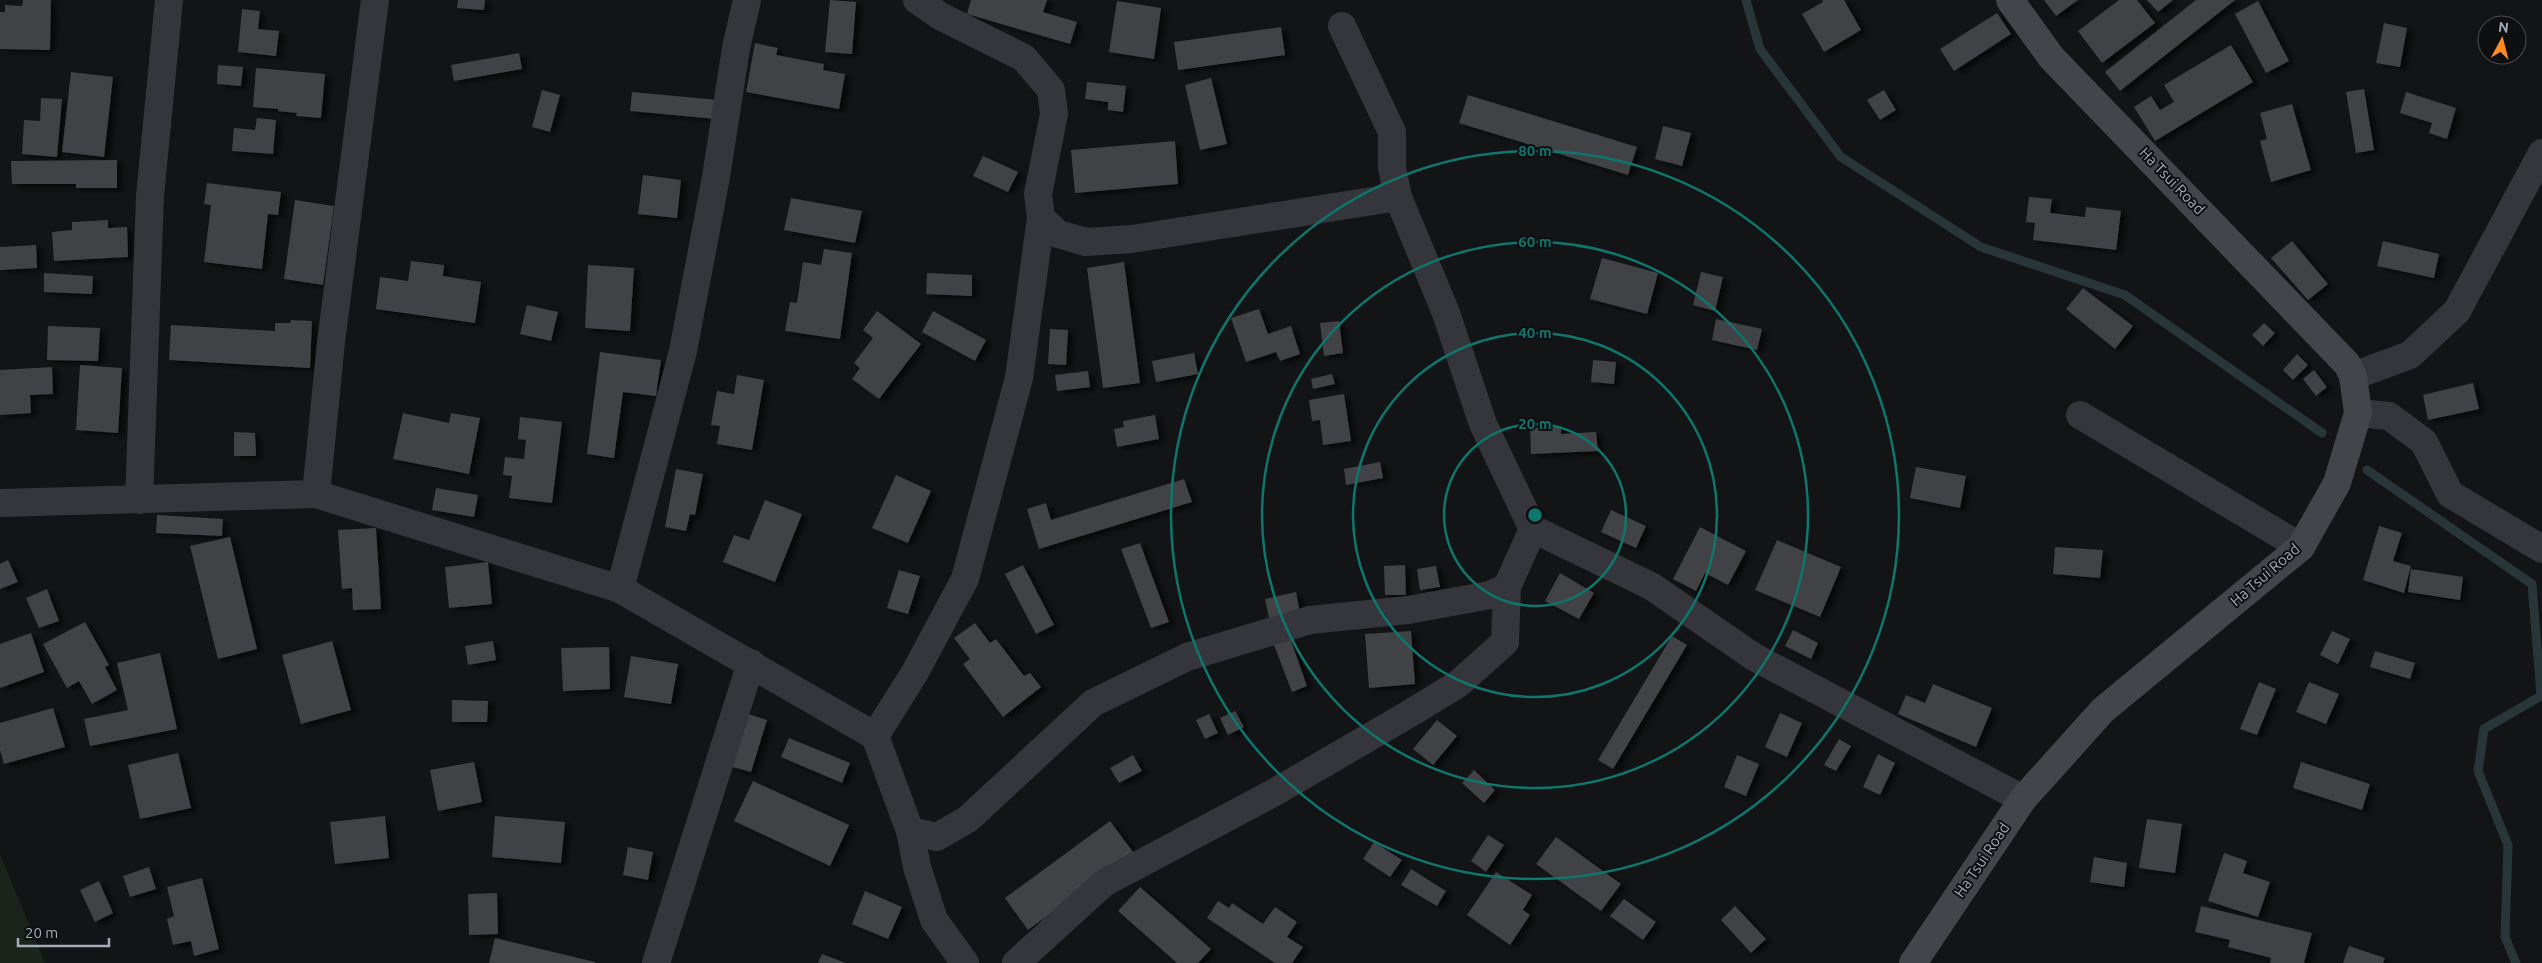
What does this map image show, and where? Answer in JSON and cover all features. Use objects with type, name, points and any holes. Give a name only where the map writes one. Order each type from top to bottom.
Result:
[{"type":"street","points":[[139,500],[150,196],[170,0]]},
{"type":"street","points":[[316,494],[331,342],[375,0]]},
{"type":"street","points":[[620,589],[683,351],[716,177],[736,48],[747,0]]},
{"type":"street","points":[[875,736],[914,674],[965,579],[1018,378],[1041,218],[1038,194],[1054,114],[1051,90],[1024,58],[940,16],[917,0]]},
{"type":"street","name":"Ha Tsui Road","points":[[1914,963],[2022,799],[2103,710],[2301,547],[2337,483],[2358,413],[2353,376],[2347,364],[2051,57],[2010,0]]},
{"type":"street","points":[[1342,26],[1392,132],[1392,168],[1398,197],[1446,313],[1483,424],[1533,529],[1651,586],[1754,657],[2022,799]]},
{"type":"street","points":[[2353,376],[2410,355],[2457,311],[2542,153]]},
{"type":"street","points":[[1041,218],[1058,234],[1086,242],[1132,238],[1398,197]]},
{"type":"street","points":[[2358,413],[2389,416],[2424,442],[2450,494],[2542,549]]},
{"type":"street","points":[[2080,415],[2301,547]]},
{"type":"street","points":[[0,504],[316,494],[620,589],[875,736],[910,831],[917,867],[934,920],[965,963]]},
{"type":"street","points":[[1016,963],[1104,883],[1275,792],[1458,684],[1506,642],[1507,587],[1533,529]]},
{"type":"street","points":[[910,831],[937,837],[968,819],[1093,703],[1187,657],[1310,620],[1408,610],[1490,595],[1507,587]]},
{"type":"street","points":[[656,963],[751,663]]},
{"type":"shaded area","points":[[0,854],[45,963],[0,963]]},
{"type":"building","points":[[23,0],[51,0],[50,50],[0,49],[0,12],[5,12],[5,5],[22,6]]},
{"type":"building","points":[[458,0],[485,0],[484,10],[457,8]]},
{"type":"building","points":[[830,0],[856,2],[852,54],[825,52]]},
{"type":"building","points":[[971,0],[1047,0],[1043,12],[1077,22],[1070,44],[967,14]]},
{"type":"building","points":[[1822,0],[1844,0],[1861,30],[1824,52],[1802,14],[1823,2]]},
{"type":"building","points":[[2044,0],[2078,0],[2056,16]]},
{"type":"building","points":[[2119,0],[2137,0],[2155,23],[2102,63],[2078,31]]},
{"type":"building","points":[[2147,0],[2173,0],[2158,12]]},
{"type":"building","points":[[2196,0],[2235,0],[2120,91],[2105,72]]},
{"type":"building","points":[[1117,1],[1161,8],[1154,59],[1109,52]]},
{"type":"building","points":[[2258,1],[2289,61],[2266,73],[2235,14]]},
{"type":"building","points":[[242,9],[260,11],[258,29],[279,31],[276,56],[238,52]]},
{"type":"building","points":[[1997,13],[2011,34],[1954,71],[1940,49]]},
{"type":"building","points":[[2384,23],[2407,28],[2400,67],[2376,63]]},
{"type":"building","points":[[1281,27],[1285,55],[1178,70],[1174,42]]},
{"type":"building","points":[[755,43],[778,48],[776,55],[824,64],[823,70],[845,74],[839,109],[746,92]]},
{"type":"building","points":[[2231,45],[2253,82],[2155,141],[2134,107],[2151,96],[2160,110],[2174,102],[2164,85]]},
{"type":"building","points":[[519,53],[522,69],[454,81],[451,65]]},
{"type":"building","points":[[218,65],[243,67],[241,86],[217,84]]},
{"type":"building","points":[[256,68],[325,74],[321,118],[296,116],[297,113],[278,111],[278,109],[253,107]]},
{"type":"building","points":[[71,72],[113,77],[104,157],[62,152]]},
{"type":"building","points":[[1211,78],[1227,144],[1200,150],[1185,85]]},
{"type":"building","points":[[1087,82],[1126,86],[1123,112],[1108,110],[1108,102],[1085,99]]},
{"type":"building","points":[[2364,89],[2374,150],[2356,153],[2346,92]]},
{"type":"building","points":[[542,90],[560,95],[550,132],[532,127]]},
{"type":"building","points":[[1884,90],[1896,110],[1880,120],[1867,100]]},
{"type":"building","points":[[632,92],[718,100],[716,119],[630,111]]},
{"type":"building","points":[[2406,92],[2456,108],[2447,139],[2429,133],[2432,123],[2400,113]]},
{"type":"building","points":[[1468,95],[1637,147],[1628,175],[1459,123]]},
{"type":"building","points":[[41,98],[62,99],[57,157],[22,154],[24,120],[40,121]]},
{"type":"building","points":[[2292,104],[2311,170],[2271,182],[2260,141],[2267,139],[2260,113]]},
{"type":"building","points":[[257,118],[276,120],[273,154],[232,151],[234,128],[255,130]]},
{"type":"building","points":[[1663,126],[1691,133],[1682,166],[1655,159]]},
{"type":"building","points":[[1175,141],[1178,184],[1075,193],[1071,150]]},
{"type":"building","points":[[983,156],[1018,172],[1008,192],[973,176]]},
{"type":"building","points":[[117,160],[117,188],[76,188],[76,184],[12,184],[11,161]]},
{"type":"building","points":[[643,175],[681,180],[677,218],[638,214]]},
{"type":"building","points":[[207,183],[281,192],[278,215],[268,214],[262,269],[204,262],[211,205],[204,204]]},
{"type":"building","points":[[2029,197],[2052,199],[2050,213],[2085,217],[2086,207],[2121,211],[2116,250],[2033,240],[2035,223],[2026,222]]},
{"type":"building","points":[[791,198],[862,211],[855,243],[784,230]]},
{"type":"building","points":[[295,200],[334,206],[323,285],[284,279]]},
{"type":"building","points":[[108,220],[108,228],[127,227],[128,257],[54,261],[52,232],[72,230],[72,222]]},
{"type":"building","points":[[2292,241],[2328,284],[2308,300],[2271,258]]},
{"type":"building","points":[[2383,241],[2439,254],[2434,278],[2377,266]]},
{"type":"building","points":[[36,245],[37,268],[0,270],[0,247]]},
{"type":"building","points":[[824,249],[852,253],[840,339],[785,331],[790,302],[797,303],[803,262],[821,265]]},
{"type":"building","points":[[1602,258],[1658,273],[1647,314],[1590,299]]},
{"type":"building","points":[[411,261],[444,265],[443,276],[481,282],[475,323],[376,309],[380,277],[408,281]]},
{"type":"building","points":[[1124,262],[1140,383],[1103,388],[1087,268]]},
{"type":"building","points":[[588,265],[634,268],[630,331],[585,328]]},
{"type":"building","points":[[1701,272],[1723,277],[1715,311],[1693,305]]},
{"type":"building","points":[[44,273],[93,276],[92,294],[44,292]]},
{"type":"building","points":[[927,273],[972,275],[972,296],[926,294]]},
{"type":"building","points":[[2083,288],[2133,326],[2115,349],[2066,309]]},
{"type":"building","points":[[527,305],[558,312],[551,341],[520,334]]},
{"type":"building","points":[[1259,309],[1268,334],[1291,326],[1300,354],[1280,361],[1276,352],[1246,362],[1231,318]]},
{"type":"building","points":[[877,311],[921,344],[879,399],[852,379],[860,368],[854,363],[873,338],[863,330]]},
{"type":"building","points":[[933,311],[986,340],[975,361],[922,332]]},
{"type":"building","points":[[1716,319],[1762,329],[1757,350],[1712,340]]},
{"type":"building","points":[[291,320],[312,321],[310,368],[169,360],[171,325],[275,331],[275,323],[290,323]]},
{"type":"building","points":[[1339,321],[1343,353],[1324,356],[1320,323]]},
{"type":"building","points":[[2264,323],[2275,333],[2263,346],[2252,335]]},
{"type":"building","points":[[48,326],[100,328],[98,361],[47,360]]},
{"type":"building","points":[[1050,329],[1068,330],[1066,365],[1048,364]]},
{"type":"building","points":[[600,352],[661,360],[656,396],[623,392],[614,458],[587,454]]},
{"type":"building","points":[[1194,353],[1198,374],[1156,382],[1152,361]]},
{"type":"building","points":[[2297,354],[2308,365],[2293,380],[2283,370]]},
{"type":"building","points":[[1593,360],[1616,362],[1614,384],[1591,382]]},
{"type":"building","points":[[80,365],[122,368],[118,433],[76,430]]},
{"type":"building","points":[[52,367],[53,394],[30,395],[31,413],[0,415],[0,370]]},
{"type":"building","points":[[2314,370],[2327,387],[2316,396],[2303,379]]},
{"type":"building","points":[[1088,371],[1090,387],[1057,391],[1055,375]]},
{"type":"building","points":[[1332,374],[1335,384],[1313,389],[1311,379]]},
{"type":"building","points":[[737,375],[764,380],[752,450],[717,444],[720,426],[711,425],[717,391],[734,394]]},
{"type":"building","points":[[2473,383],[2479,409],[2428,420],[2423,395]]},
{"type":"building","points":[[1344,394],[1351,441],[1323,445],[1320,420],[1312,421],[1309,400]]},
{"type":"building","points":[[403,413],[449,423],[451,413],[480,418],[469,474],[393,459]]},
{"type":"building","points":[[1155,415],[1159,439],[1117,447],[1114,429],[1124,427],[1123,421]]},
{"type":"building","points":[[520,417],[562,422],[552,503],[509,498],[512,476],[503,475],[505,457],[524,459],[526,440],[518,439]]},
{"type":"building","points":[[1561,426],[1561,434],[1596,432],[1598,451],[1531,454],[1530,428]]},
{"type":"building","points":[[234,432],[255,433],[256,456],[234,456]]},
{"type":"building","points":[[1380,462],[1383,478],[1346,485],[1344,469]]},
{"type":"building","points":[[1916,467],[1966,476],[1960,508],[1910,498]]},
{"type":"building","points":[[676,469],[703,474],[695,515],[690,514],[686,531],[665,527]]},
{"type":"building","points":[[896,475],[931,491],[908,543],[872,528]]},
{"type":"building","points":[[1184,479],[1192,502],[1039,549],[1027,509],[1046,503],[1051,520]]},
{"type":"building","points":[[436,488],[478,495],[474,517],[432,510]]},
{"type":"building","points":[[765,500],[802,514],[775,582],[723,562],[734,535],[749,540]]},
{"type":"building","points":[[1611,510],[1646,526],[1636,548],[1601,532]]},
{"type":"building","points":[[157,515],[223,519],[222,536],[156,533]]},
{"type":"building","points":[[2379,526],[2402,533],[2393,561],[2411,566],[2404,593],[2363,580]]},
{"type":"building","points":[[1700,527],[1746,551],[1728,585],[1705,573],[1696,591],[1673,579]]},
{"type":"building","points":[[376,528],[381,609],[353,610],[352,588],[342,589],[338,530]]},
{"type":"building","points":[[230,537],[257,649],[218,659],[190,546]]},
{"type":"building","points":[[1777,540],[1841,567],[1820,617],[1755,590]]},
{"type":"building","points":[[1140,543],[1169,622],[1151,628],[1121,549]]},
{"type":"building","points":[[2055,547],[2103,550],[2100,578],[2053,574]]},
{"type":"building","points":[[8,560],[18,582],[0,589],[0,564]]},
{"type":"building","points":[[488,562],[492,604],[449,608],[445,567]]},
{"type":"building","points":[[1023,565],[1054,625],[1036,634],[1005,574]]},
{"type":"building","points":[[1405,565],[1406,595],[1385,595],[1384,566]]},
{"type":"building","points":[[1436,566],[1440,587],[1420,590],[1417,569]]},
{"type":"building","points":[[2411,569],[2463,577],[2460,600],[2408,592]]},
{"type":"building","points":[[899,570],[920,576],[908,614],[887,608]]},
{"type":"building","points":[[1560,573],[1594,593],[1579,619],[1545,601]]},
{"type":"building","points":[[47,589],[59,621],[39,628],[26,598]]},
{"type":"building","points":[[1296,592],[1300,612],[1269,618],[1265,599]]},
{"type":"building","points":[[85,622],[109,665],[105,667],[117,690],[92,704],[79,681],[67,688],[43,644]]},
{"type":"building","points":[[975,623],[990,643],[996,639],[1024,676],[1030,673],[1041,687],[1003,717],[963,664],[970,659],[954,638]]},
{"type":"building","points":[[1793,630],[1818,643],[1811,659],[1785,646]]},
{"type":"building","points":[[1411,631],[1415,684],[1369,688],[1365,634]]},
{"type":"building","points":[[2332,631],[2350,639],[2338,664],[2320,655]]},
{"type":"building","points":[[31,633],[44,672],[0,688],[0,644]]},
{"type":"building","points":[[1672,636],[1687,645],[1613,769],[1598,760]]},
{"type":"building","points":[[1290,638],[1307,686],[1292,692],[1274,645]]},
{"type":"building","points":[[332,641],[351,710],[301,724],[282,655]]},
{"type":"building","points":[[493,641],[496,660],[468,665],[465,646]]},
{"type":"building","points":[[609,647],[610,689],[563,691],[561,648]]},
{"type":"building","points":[[2375,651],[2415,663],[2410,679],[2370,667]]},
{"type":"building","points":[[160,653],[177,729],[90,746],[84,719],[128,710],[117,663]]},
{"type":"building","points":[[631,656],[678,664],[671,704],[624,697]]},
{"type":"building","points":[[2259,682],[2276,689],[2257,735],[2240,729]]},
{"type":"building","points":[[2309,682],[2339,694],[2326,724],[2296,712]]},
{"type":"building","points":[[1933,684],[1992,708],[1976,747],[1898,714],[1906,695],[1925,703]]},
{"type":"building","points":[[452,700],[488,701],[487,722],[452,722]]},
{"type":"building","points":[[53,708],[65,747],[4,764],[0,750],[0,723]]},
{"type":"building","points":[[1235,711],[1244,727],[1228,735],[1220,718]]},
{"type":"building","points":[[745,713],[767,720],[751,772],[729,766]]},
{"type":"building","points":[[1780,713],[1802,723],[1787,757],[1765,747]]},
{"type":"building","points":[[1209,714],[1218,733],[1205,739],[1196,720]]},
{"type":"building","points":[[1437,720],[1457,736],[1433,765],[1413,749]]},
{"type":"building","points":[[789,738],[850,763],[842,783],[781,757]]},
{"type":"building","points":[[1839,739],[1851,746],[1836,771],[1824,765]]},
{"type":"building","points":[[178,753],[191,808],[140,819],[128,765]]},
{"type":"building","points":[[1878,754],[1895,763],[1880,795],[1863,787]]},
{"type":"building","points":[[1133,755],[1142,771],[1119,783],[1110,768]]},
{"type":"building","points":[[1737,755],[1759,764],[1746,796],[1724,787]]},
{"type":"building","points":[[474,762],[482,802],[438,811],[430,770]]},
{"type":"building","points":[[2301,762],[2370,784],[2362,810],[2293,788]]},
{"type":"building","points":[[1474,770],[1495,790],[1484,803],[1462,783]]},
{"type":"building","points":[[753,781],[849,825],[830,866],[734,821]]},
{"type":"building","points":[[385,816],[389,858],[335,864],[330,822]]},
{"type":"building","points":[[495,816],[565,822],[561,863],[492,857]]},
{"type":"building","points":[[2147,819],[2182,824],[2175,873],[2139,868]]},
{"type":"building","points":[[1110,821],[1133,852],[1028,930],[1005,898]]},
{"type":"building","points":[[1488,835],[1504,845],[1486,872],[1471,861]]},
{"type":"building","points":[[1556,837],[1621,884],[1601,911],[1536,864]]},
{"type":"building","points":[[1374,842],[1402,860],[1390,877],[1363,859]]},
{"type":"building","points":[[628,847],[653,852],[648,880],[623,875]]},
{"type":"building","points":[[2224,853],[2247,861],[2243,873],[2270,882],[2258,917],[2208,901]]},
{"type":"building","points":[[2094,857],[2127,863],[2124,887],[2090,882]]},
{"type":"building","points":[[149,867],[156,889],[130,897],[123,876]]},
{"type":"building","points":[[1411,869],[1446,891],[1437,906],[1401,885]]},
{"type":"building","points":[[1496,872],[1532,895],[1523,910],[1530,915],[1510,945],[1467,915]]},
{"type":"building","points":[[202,878],[219,949],[194,956],[191,941],[173,945],[167,919],[174,916],[167,887]]},
{"type":"building","points":[[99,881],[113,913],[95,922],[80,890]]},
{"type":"building","points":[[1140,887],[1211,949],[1198,963],[1177,963],[1118,911]]},
{"type":"building","points":[[865,891],[902,907],[888,939],[852,924]]},
{"type":"building","points":[[497,893],[498,934],[469,935],[468,894]]},
{"type":"building","points":[[1624,899],[1656,922],[1643,940],[1610,916]]},
{"type":"building","points":[[1218,901],[1229,908],[1232,903],[1263,924],[1275,907],[1297,922],[1287,937],[1303,947],[1292,963],[1275,963],[1207,918]]},
{"type":"building","points":[[1735,906],[1766,939],[1751,953],[1721,920]]},
{"type":"building","points":[[2201,906],[2312,933],[2304,963],[2270,963],[2271,958],[2228,947],[2230,940],[2195,932]]},
{"type":"building","points":[[495,938],[595,962],[595,963],[489,963]]},
{"type":"building","points":[[2349,946],[2385,958],[2383,963],[2343,963]]},
{"type":"building","points":[[822,954],[846,963],[818,963]]},
{"type":"waterway","points":[[1746,0],[1760,49],[1841,157],[1981,247],[2125,295],[2322,433]]},
{"type":"waterway","points":[[2367,470],[2532,584],[2541,696],[2484,729],[2478,771],[2508,845],[2505,937],[2516,963]]}]
